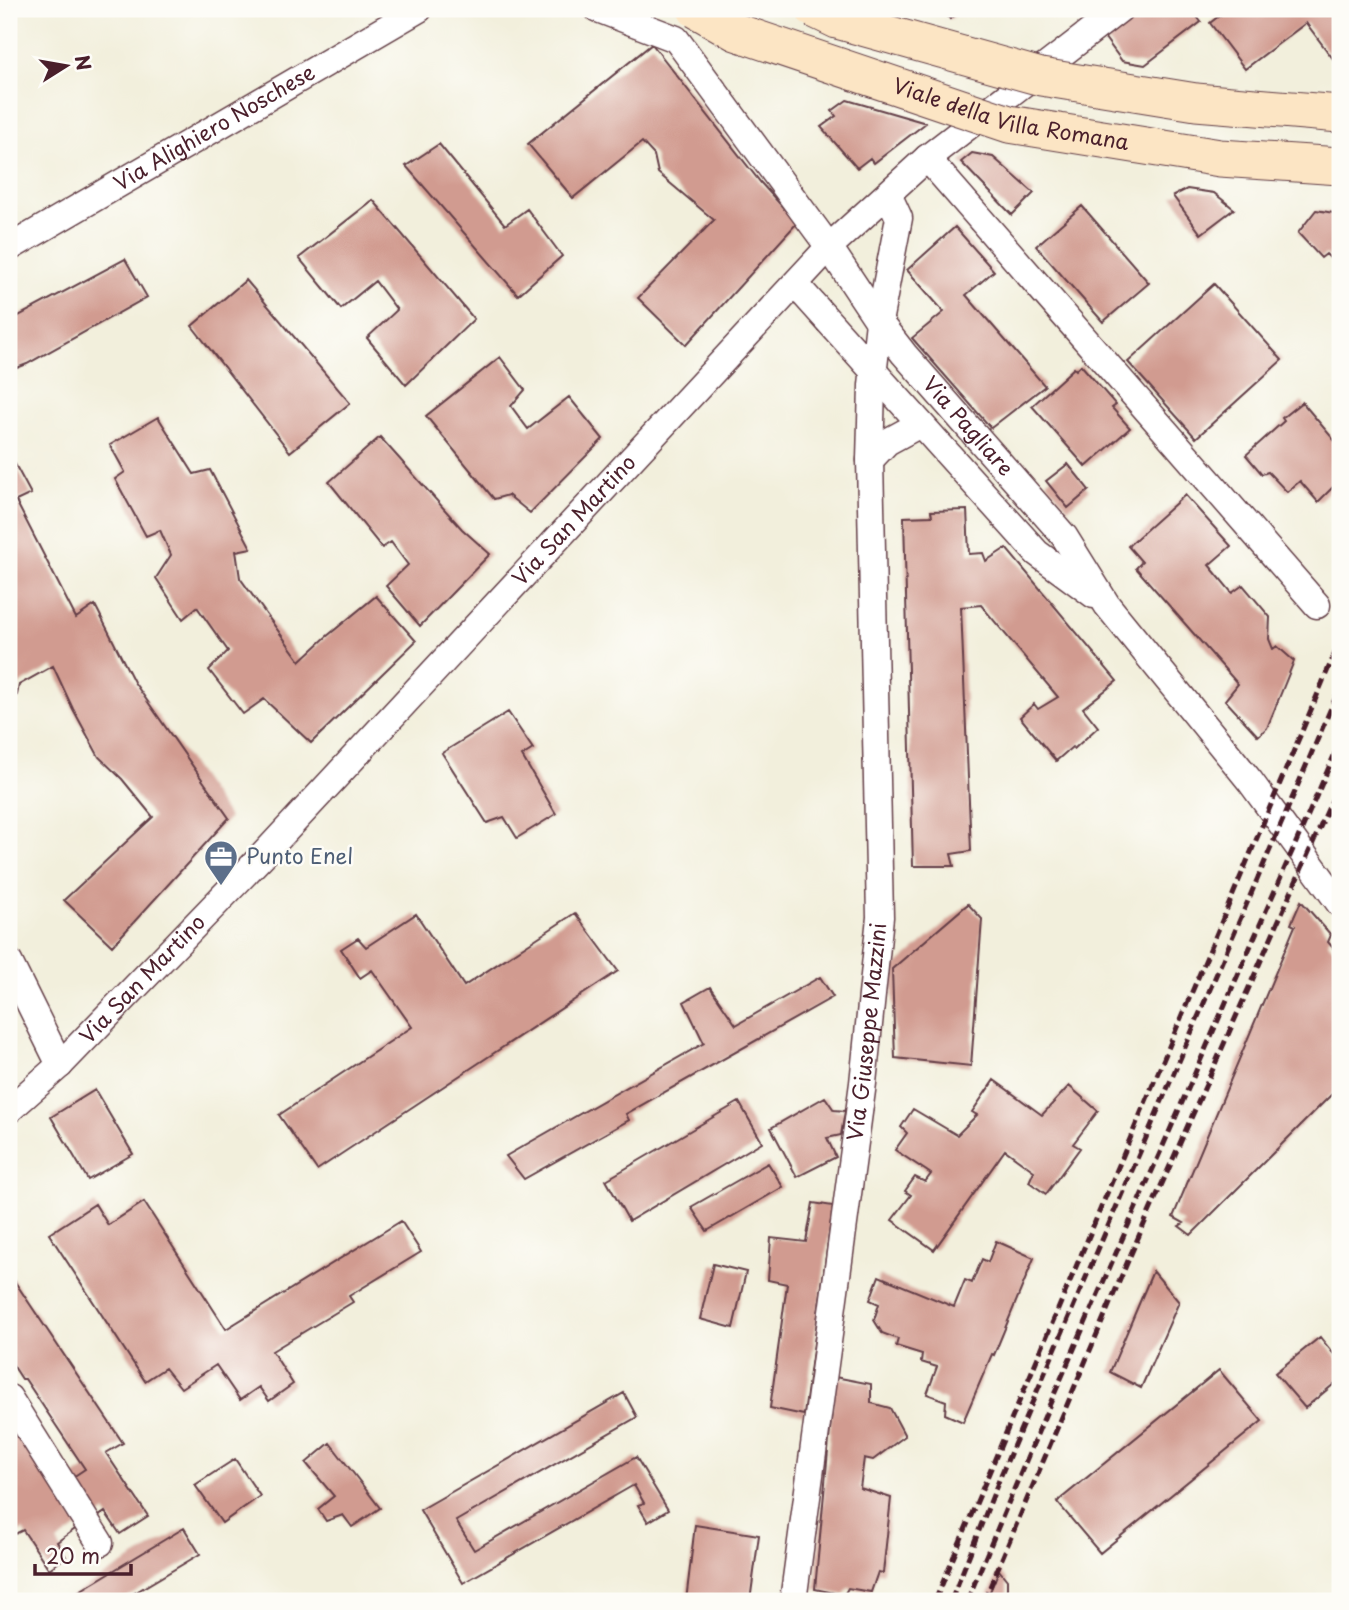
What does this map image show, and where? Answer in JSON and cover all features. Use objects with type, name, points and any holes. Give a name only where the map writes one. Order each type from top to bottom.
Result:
[{"type":"main road","name":"Viale della Villa Romana","points":[[696,9],[736,32],[1009,124],[1220,158],[1340,166]]},
{"type":"main road","name":"Viale della Villa Romana","points":[[814,9],[837,20],[1041,77],[1196,102],[1340,114]]},
{"type":"street","name":"Via Alighiero Noschese","points":[[9,248],[419,9]]},
{"type":"street","name":"Via Pagliare","points":[[598,9],[676,39],[830,247],[879,322],[1064,536],[1107,605],[1250,781],[1340,904]]},
{"type":"street","name":"Via San Martino","points":[[9,1110],[61,1065],[263,855],[830,247],[927,158],[1120,9]]},
{"type":"street","points":[[927,158],[1317,605]]},
{"type":"street","name":"Via Giuseppe Mazzini","points":[[793,1601],[863,1083],[880,916],[870,460],[872,371],[899,218],[888,194]]},
{"type":"street","name":"Via Pagliare","points":[[795,284],[1037,553],[1107,605]]},
{"type":"street","points":[[870,460],[887,442],[920,424]]},
{"type":"street","name":"Via San Martino","points":[[9,962],[61,1065]]},
{"type":"street","points":[[9,1398],[100,1543]]},
{"type":"building","points":[[942,9],[963,9],[950,19]]},
{"type":"building","points":[[1135,9],[1191,9],[1201,22],[1145,65],[1122,61],[1102,34]]},
{"type":"building","points":[[1228,9],[1340,9],[1340,68],[1306,23],[1245,69],[1210,23]]},
{"type":"building","points":[[652,44],[761,183],[797,223],[686,345],[638,298],[714,220],[658,173],[654,155],[642,142],[573,198],[528,144]]},
{"type":"building","points":[[847,100],[926,123],[874,163],[870,158],[857,168],[821,127],[836,116],[832,111]]},
{"type":"building","points":[[439,144],[505,225],[527,209],[562,256],[518,295],[406,166]]},
{"type":"building","points":[[972,153],[993,157],[1034,193],[1012,215],[961,162]]},
{"type":"building","points":[[1187,189],[1214,193],[1234,209],[1201,234],[1173,196]]},
{"type":"building","points":[[373,200],[474,319],[406,385],[367,338],[397,310],[375,281],[341,309],[299,258]]},
{"type":"building","points":[[1082,206],[1149,283],[1103,322],[1036,246]]},
{"type":"building","points":[[1316,210],[1340,214],[1340,268],[1326,254],[1321,258],[1298,233]]},
{"type":"building","points":[[955,227],[994,271],[966,295],[1045,386],[991,428],[912,338],[944,312],[907,270]]},
{"type":"building","points":[[125,259],[147,297],[27,364],[9,371],[9,321]]},
{"type":"building","points":[[246,280],[350,403],[290,452],[192,326]]},
{"type":"building","points":[[1214,284],[1282,360],[1196,438],[1128,362]]},
{"type":"building","points":[[500,357],[525,390],[511,406],[528,429],[569,397],[603,439],[530,513],[508,495],[494,499],[426,416]]},
{"type":"building","points":[[1081,365],[1116,405],[1112,408],[1130,428],[1086,467],[1032,406],[1074,368],[1076,370]]},
{"type":"building","points":[[1302,402],[1340,447],[1340,480],[1318,502],[1300,481],[1287,492],[1268,472],[1262,474],[1246,455],[1284,421],[1282,418]]},
{"type":"building","points":[[158,417],[194,474],[210,470],[251,548],[236,551],[240,578],[300,661],[376,596],[416,641],[311,743],[264,699],[243,714],[209,670],[228,651],[197,607],[183,619],[156,578],[171,555],[160,530],[146,536],[115,479],[125,472],[110,445]]},
{"type":"building","points":[[380,437],[462,529],[490,554],[420,626],[386,586],[408,565],[391,542],[382,548],[329,482]]},
{"type":"building","points":[[9,453],[31,494],[16,501],[76,618],[95,605],[134,682],[229,818],[112,946],[64,900],[153,817],[122,779],[99,757],[53,666],[19,685],[17,695],[9,701]]},
{"type":"building","points":[[1068,464],[1089,490],[1068,508],[1046,481]]},
{"type":"building","points":[[1185,495],[1231,546],[1209,565],[1232,593],[1243,585],[1270,617],[1269,639],[1273,649],[1277,646],[1294,661],[1267,728],[1258,736],[1225,700],[1238,684],[1136,568],[1142,562],[1128,546]]},
{"type":"building","points":[[967,510],[969,554],[983,553],[986,561],[1006,548],[1117,681],[1083,708],[1098,727],[1056,761],[1020,717],[1034,704],[1038,709],[1058,697],[981,605],[961,607],[971,851],[951,854],[954,866],[913,866],[904,517],[932,516],[931,511]]},
{"type":"building","points":[[508,712],[533,749],[522,756],[556,814],[517,838],[504,817],[487,823],[442,753]]},
{"type":"building","points":[[1301,901],[1331,935],[1328,942],[1340,956],[1340,1086],[1191,1235],[1179,1226],[1184,1223],[1173,1217],[1295,926],[1291,924]]},
{"type":"building","points":[[968,904],[982,919],[971,1066],[895,1058],[892,969]]},
{"type":"building","points":[[575,913],[618,971],[317,1170],[279,1115],[412,1027],[372,970],[360,978],[341,949],[358,938],[366,947],[416,914],[464,986]]},
{"type":"building","points":[[820,977],[833,997],[626,1114],[629,1120],[524,1179],[506,1156],[704,1043],[684,1002],[710,987],[736,1025]]},
{"type":"building","points":[[994,1080],[1042,1115],[1069,1086],[1098,1111],[1073,1144],[1080,1148],[1046,1194],[1029,1182],[1034,1171],[1005,1150],[934,1250],[892,1220],[911,1195],[905,1191],[915,1177],[925,1182],[931,1174],[895,1150],[907,1133],[901,1127],[913,1109],[957,1135],[977,1115],[972,1112]]},
{"type":"building","points":[[95,1090],[133,1154],[88,1180],[51,1117]]},
{"type":"building","points":[[825,1097],[834,1110],[845,1111],[841,1135],[827,1138],[836,1157],[797,1177],[771,1128]]},
{"type":"building","points":[[739,1102],[762,1142],[629,1221],[606,1180]]},
{"type":"building","points":[[768,1163],[783,1187],[707,1231],[691,1207]]},
{"type":"building","points":[[144,1202],[226,1329],[401,1221],[421,1252],[349,1296],[353,1302],[272,1351],[293,1384],[269,1401],[259,1387],[240,1400],[216,1365],[181,1388],[165,1368],[145,1381],[49,1234],[95,1204],[108,1225]]},
{"type":"building","points":[[813,1203],[833,1206],[804,1415],[770,1408],[787,1284],[768,1280],[771,1238],[806,1242]]},
{"type":"building","points":[[996,1241],[1034,1258],[963,1422],[945,1414],[946,1401],[927,1394],[937,1367],[921,1362],[922,1354],[896,1346],[898,1339],[882,1333],[874,1320],[879,1304],[870,1300],[879,1276],[954,1307],[965,1280],[972,1283],[982,1259],[988,1262]]},
{"type":"building","points":[[713,1264],[746,1272],[733,1328],[700,1319]]},
{"type":"building","points":[[1153,1271],[1179,1302],[1141,1388],[1110,1372]]},
{"type":"building","points":[[9,1273],[123,1443],[106,1453],[148,1516],[120,1534],[105,1512],[93,1520],[67,1481],[85,1469],[9,1359]]},
{"type":"building","points":[[1320,1337],[1340,1362],[1340,1379],[1305,1408],[1275,1373]]},
{"type":"building","points":[[1219,1370],[1262,1421],[1100,1553],[1057,1502]]},
{"type":"building","points":[[835,1377],[871,1384],[871,1403],[890,1408],[905,1436],[873,1460],[864,1458],[860,1488],[891,1498],[883,1573],[878,1572],[871,1592],[848,1588],[844,1595],[815,1589]]},
{"type":"building","points":[[624,1393],[637,1417],[456,1521],[474,1550],[636,1457],[668,1510],[648,1522],[638,1505],[644,1503],[634,1485],[463,1583],[420,1510]]},
{"type":"building","points":[[15,1424],[78,1527],[57,1542],[66,1557],[49,1569],[23,1530],[11,1536],[9,1533],[9,1501],[15,1496],[9,1487],[9,1429]]},
{"type":"building","points":[[330,1443],[380,1508],[352,1527],[343,1515],[326,1521],[318,1509],[334,1496],[306,1463]]},
{"type":"building","points":[[235,1459],[260,1496],[222,1523],[195,1485]]},
{"type":"building","points":[[695,1525],[759,1535],[750,1601],[686,1601]]},
{"type":"building","points":[[184,1528],[200,1554],[121,1601],[63,1601]]},
{"type":"building","points":[[999,1570],[1007,1580],[1007,1601],[986,1601]]},
{"type":"railway","points":[[935,1601],[1340,641]]},
{"type":"railway","points":[[951,1601],[1001,1475],[1340,687]]},
{"type":"railway","points":[[967,1601],[1049,1406],[1340,742]]},
{"type":"railway","points":[[984,1601],[1130,1256],[1340,782]]},
{"type":"place","name":"Punto Enel","points":[[221,887]]}]
